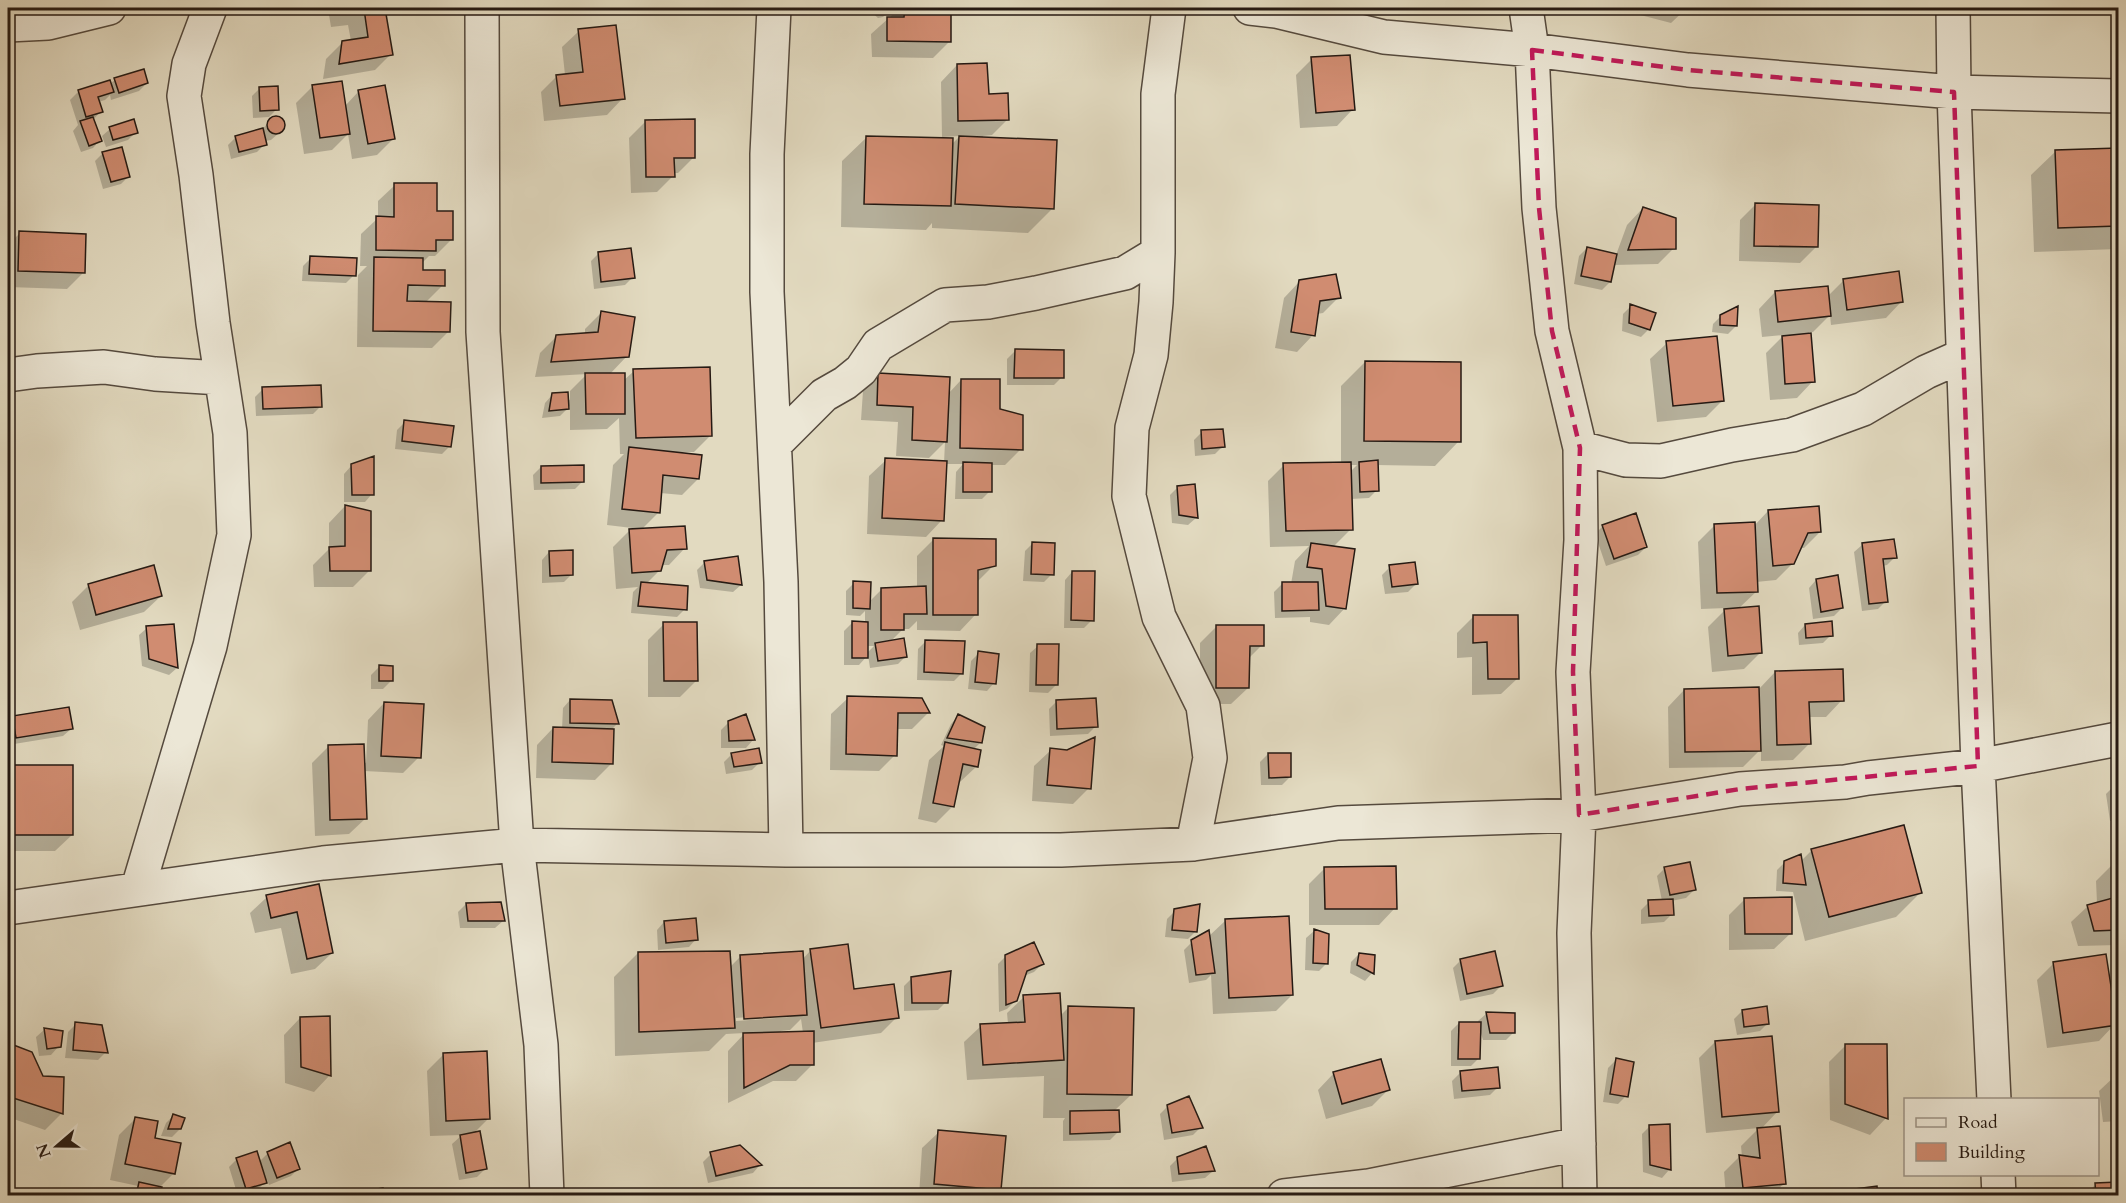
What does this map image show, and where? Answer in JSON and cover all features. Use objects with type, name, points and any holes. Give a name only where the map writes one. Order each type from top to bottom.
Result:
[{"type":"street","points":[[8,25],[48,23],[109,8]]},
{"type":"street","points":[[138,888],[210,646],[234,535],[230,433],[213,322],[196,175],[184,96],[189,64],[210,8]]},
{"type":"street","points":[[482,8],[483,332],[517,845],[541,1045],[547,1196]]},
{"type":"street","points":[[774,8],[767,154],[767,292],[781,582],[786,850]]},
{"type":"street","points":[[1169,8],[1158,94],[1158,253],[1151,355],[1132,428],[1129,496],[1159,617],[1203,706],[1210,758],[1193,844]]},
{"type":"street","points":[[1526,8],[1532,51],[1539,208],[1552,331],[1580,448],[1581,540],[1573,672],[1579,815],[1574,933],[1580,1196]]},
{"type":"street","points":[[1953,8],[1962,356],[1994,1098]]},
{"type":"street","points":[[1268,9],[1384,37],[1532,51],[1688,70],[1954,92],[2118,96]]},
{"type":"street","points":[[775,444],[824,395],[861,370],[878,345],[945,305],[988,302],[1125,273],[1158,253]]},
{"type":"street","points":[[1580,448],[1626,460],[1661,461],[1732,445],[1792,435],[1863,409],[1926,372],[1962,356]]},
{"type":"street","points":[[8,375],[104,367],[155,374],[221,378]]},
{"type":"street","points":[[8,908],[323,863],[517,845],[786,850],[1062,850],[1193,844],[1338,823],[1579,815],[1740,789],[1845,782],[1978,766],[2118,739]]},
{"type":"street","points":[[1284,1196],[1369,1186],[1579,1144]]},
{"type":"street","points":[[1998,1176],[1999,1196]]},
{"type":"highlighted area","points":[[1532,50],[1688,70],[1954,92],[1978,766],[1740,789],[1579,815],[1573,672],[1580,448],[1552,331],[1539,208]]},
{"type":"building","points":[[346,8],[385,8],[393,55],[339,64],[342,41],[368,37],[364,9],[347,12]]},
{"type":"building","points":[[905,8],[951,8],[951,42],[887,41],[887,17],[904,17]]},
{"type":"building","points":[[616,25],[625,99],[560,106],[556,75],[583,72],[578,29]]},
{"type":"building","points":[[1350,55],[1355,110],[1316,113],[1311,57]]},
{"type":"building","points":[[987,63],[989,94],[1008,93],[1009,120],[958,121],[957,64]]},
{"type":"building","points":[[144,69],[148,83],[119,93],[114,78]]},
{"type":"building","points":[[110,80],[114,92],[98,97],[103,112],[86,117],[78,90]]},
{"type":"building","points":[[342,81],[350,134],[320,138],[312,85]]},
{"type":"building","points":[[385,85],[395,139],[368,144],[358,90]]},
{"type":"building","points":[[278,86],[279,110],[260,111],[259,87]]},
{"type":"building","points":[[276,116],[284,121],[285,125],[280,133],[276,134],[268,129],[267,125],[272,117]]},
{"type":"building","points":[[93,117],[102,141],[89,146],[80,121]]},
{"type":"building","points":[[134,119],[138,133],[113,140],[109,127]]},
{"type":"building","points":[[695,119],[695,158],[674,158],[675,177],[646,177],[645,120]]},
{"type":"building","points":[[263,128],[267,145],[239,152],[235,136]]},
{"type":"building","points":[[866,136],[953,138],[951,206],[864,204]]},
{"type":"building","points":[[959,136],[1057,140],[1054,209],[955,204]]},
{"type":"building","points":[[122,147],[130,177],[111,182],[102,152]]},
{"type":"building","points":[[2118,148],[2118,226],[2058,228],[2055,150]]},
{"type":"building","points":[[394,183],[437,183],[437,211],[453,211],[453,240],[436,240],[436,251],[376,250],[376,216],[394,217]]},
{"type":"building","points":[[1755,203],[1819,205],[1818,247],[1754,246]]},
{"type":"building","points":[[1643,207],[1676,218],[1676,249],[1628,250]]},
{"type":"building","points":[[19,231],[86,234],[85,273],[18,271]]},
{"type":"building","points":[[1587,247],[1617,254],[1611,282],[1581,276]]},
{"type":"building","points":[[631,248],[635,278],[601,282],[598,252]]},
{"type":"building","points":[[310,256],[357,258],[356,276],[309,274]]},
{"type":"building","points":[[374,257],[423,258],[423,270],[445,270],[445,286],[408,285],[407,301],[451,302],[450,332],[373,331]]},
{"type":"building","points":[[1899,271],[1903,302],[1847,310],[1843,279]]},
{"type":"building","points":[[1336,274],[1341,298],[1320,301],[1315,336],[1291,332],[1299,280]]},
{"type":"building","points":[[1828,286],[1831,316],[1778,322],[1775,291]]},
{"type":"building","points":[[1630,304],[1656,313],[1650,330],[1629,323]]},
{"type":"building","points":[[1738,306],[1737,326],[1720,325],[1720,315]]},
{"type":"building","points":[[601,311],[635,317],[629,357],[551,362],[556,335],[598,332]]},
{"type":"building","points":[[1811,333],[1815,382],[1785,384],[1782,336]]},
{"type":"building","points":[[1717,336],[1724,401],[1673,406],[1666,341]]},
{"type":"building","points":[[1015,349],[1064,350],[1064,378],[1014,378]]},
{"type":"building","points":[[1365,361],[1461,362],[1461,442],[1364,441]]},
{"type":"building","points":[[710,367],[712,436],[636,438],[633,369]]},
{"type":"building","points":[[585,373],[625,373],[625,414],[586,414]]},
{"type":"building","points":[[878,373],[950,377],[947,442],[912,440],[913,407],[877,405]]},
{"type":"building","points":[[961,379],[1000,379],[1000,409],[1023,415],[1023,450],[960,448]]},
{"type":"building","points":[[321,385],[322,407],[263,409],[262,387]]},
{"type":"building","points":[[568,392],[569,409],[549,411],[552,393]]},
{"type":"building","points":[[404,420],[454,426],[451,447],[402,441]]},
{"type":"building","points":[[1223,429],[1225,447],[1202,449],[1201,430]]},
{"type":"building","points":[[629,447],[702,455],[699,479],[663,475],[660,513],[622,509]]},
{"type":"building","points":[[374,456],[374,495],[352,495],[351,464]]},
{"type":"building","points":[[885,458],[947,461],[944,521],[882,518]]},
{"type":"building","points":[[1378,460],[1379,491],[1360,492],[1359,462]]},
{"type":"building","points":[[963,462],[992,463],[992,492],[963,492]]},
{"type":"building","points":[[1351,462],[1353,530],[1286,531],[1283,463]]},
{"type":"building","points":[[584,465],[584,482],[541,483],[541,466]]},
{"type":"building","points":[[1195,484],[1198,518],[1179,515],[1177,486]]},
{"type":"building","points":[[345,505],[371,511],[371,571],[330,571],[329,547],[345,546]]},
{"type":"building","points":[[1819,506],[1821,532],[1808,533],[1794,564],[1773,566],[1768,510]]},
{"type":"building","points":[[1636,513],[1647,547],[1614,559],[1602,525]]},
{"type":"building","points":[[1755,522],[1758,592],[1717,593],[1714,524]]},
{"type":"building","points":[[685,526],[687,549],[667,550],[661,571],[632,573],[629,529]]},
{"type":"building","points":[[933,538],[996,539],[996,566],[978,570],[978,615],[933,615]]},
{"type":"building","points":[[1894,539],[1897,558],[1883,559],[1888,602],[1869,604],[1862,543]]},
{"type":"building","points":[[1032,542],[1055,543],[1054,575],[1031,574]]},
{"type":"building","points":[[1311,543],[1355,549],[1346,609],[1326,606],[1322,569],[1307,567]]},
{"type":"building","points":[[573,550],[573,575],[550,576],[549,551]]},
{"type":"building","points":[[738,556],[742,585],[707,580],[704,561]]},
{"type":"building","points":[[1415,562],[1418,584],[1392,587],[1389,565]]},
{"type":"building","points":[[154,565],[162,596],[96,615],[88,584]]},
{"type":"building","points":[[1072,571],[1095,571],[1094,621],[1071,620]]},
{"type":"building","points":[[1838,575],[1843,608],[1821,612],[1816,579]]},
{"type":"building","points":[[853,581],[871,582],[870,609],[853,608]]},
{"type":"building","points":[[641,582],[688,586],[687,610],[638,606]]},
{"type":"building","points":[[1282,582],[1318,582],[1319,610],[1282,611]]},
{"type":"building","points":[[926,586],[927,614],[904,614],[904,630],[881,630],[881,588]]},
{"type":"building","points":[[1759,606],[1762,653],[1728,656],[1724,609]]},
{"type":"building","points":[[1473,615],[1518,615],[1519,679],[1488,679],[1487,642],[1473,643]]},
{"type":"building","points":[[852,621],[868,622],[868,658],[852,658]]},
{"type":"building","points":[[1832,621],[1833,636],[1806,638],[1805,624]]},
{"type":"building","points":[[663,622],[697,622],[698,681],[664,681]]},
{"type":"building","points":[[174,624],[178,668],[149,659],[146,626]]},
{"type":"building","points":[[1216,625],[1264,625],[1264,646],[1250,646],[1249,688],[1216,688]]},
{"type":"building","points":[[904,638],[907,657],[878,661],[875,643]]},
{"type":"building","points":[[925,640],[965,641],[963,674],[924,672]]},
{"type":"building","points":[[1037,644],[1059,644],[1058,685],[1036,685]]},
{"type":"building","points":[[978,651],[999,654],[996,684],[975,682]]},
{"type":"building","points":[[379,665],[393,666],[393,681],[379,681]]},
{"type":"building","points":[[1843,669],[1844,701],[1809,702],[1811,744],[1777,745],[1775,671]]},
{"type":"building","points":[[1759,687],[1761,751],[1685,752],[1684,689]]},
{"type":"building","points":[[847,696],[922,698],[930,713],[898,713],[897,756],[846,754]]},
{"type":"building","points":[[1096,698],[1098,727],[1057,729],[1056,700]]},
{"type":"building","points":[[570,699],[612,700],[619,724],[570,723]]},
{"type":"building","points":[[384,702],[424,704],[421,758],[381,756]]},
{"type":"building","points":[[69,707],[73,729],[16,738],[12,716]]},
{"type":"building","points":[[746,714],[755,740],[729,741],[728,721]]},
{"type":"building","points":[[958,714],[985,727],[982,743],[947,738]]},
{"type":"building","points":[[553,727],[614,729],[613,764],[552,762]]},
{"type":"building","points":[[1095,737],[1091,789],[1047,785],[1050,748],[1067,750]]},
{"type":"building","points":[[945,742],[981,750],[978,767],[963,764],[954,807],[933,803]]},
{"type":"building","points":[[364,744],[367,819],[330,820],[328,745]]},
{"type":"building","points":[[759,748],[762,763],[734,767],[731,753]]},
{"type":"building","points":[[1268,753],[1291,753],[1291,777],[1269,778]]},
{"type":"building","points":[[10,765],[73,765],[73,835],[11,835]]},
{"type":"building","points":[[2118,784],[2118,814],[2117,814],[2113,785]]},
{"type":"building","points":[[1904,825],[1922,893],[1829,917],[1811,849]]},
{"type":"building","points":[[1801,854],[1806,885],[1783,883],[1784,861]]},
{"type":"building","points":[[1690,862],[1696,890],[1670,895],[1664,867]]},
{"type":"building","points":[[2112,863],[2118,863],[2118,930],[2094,931],[2087,905],[2113,898]]},
{"type":"building","points":[[1396,866],[1397,909],[1325,909],[1324,867]]},
{"type":"building","points":[[319,884],[333,953],[307,959],[297,912],[271,918],[266,895]]},
{"type":"building","points":[[1792,897],[1792,934],[1745,934],[1744,898]]},
{"type":"building","points":[[1673,899],[1674,915],[1649,916],[1648,900]]},
{"type":"building","points":[[501,902],[505,921],[468,921],[466,903]]},
{"type":"building","points":[[1200,904],[1197,932],[1172,930],[1174,909]]},
{"type":"building","points":[[1289,916],[1293,995],[1229,998],[1225,919]]},
{"type":"building","points":[[696,918],[698,940],[666,943],[664,921]]},
{"type":"building","points":[[1314,929],[1329,934],[1328,964],[1313,963]]},
{"type":"building","points":[[1209,930],[1215,973],[1196,975],[1191,940]]},
{"type":"building","points":[[1034,942],[1044,964],[1027,971],[1017,1001],[1006,1005],[1005,955]]},
{"type":"building","points":[[848,944],[854,989],[894,984],[899,1018],[821,1028],[810,949]]},
{"type":"building","points":[[730,951],[735,1028],[639,1032],[638,952]]},
{"type":"building","points":[[803,951],[807,1015],[744,1019],[740,955]]},
{"type":"building","points":[[1495,951],[1503,986],[1467,994],[1460,959]]},
{"type":"building","points":[[1359,953],[1375,955],[1374,974],[1357,965]]},
{"type":"building","points":[[2106,954],[2117,1025],[2063,1033],[2053,962]]},
{"type":"building","points":[[951,971],[948,1003],[912,1003],[911,977]]},
{"type":"building","points":[[1060,993],[1064,1060],[983,1065],[980,1024],[1025,1022],[1023,995]]},
{"type":"building","points":[[1068,1006],[1134,1008],[1132,1095],[1067,1094]]},
{"type":"building","points":[[1767,1006],[1769,1024],[1744,1027],[1742,1010]]},
{"type":"building","points":[[1486,1012],[1515,1013],[1515,1033],[1490,1033]]},
{"type":"building","points":[[330,1016],[331,1076],[301,1067],[300,1017]]},
{"type":"building","points":[[75,1022],[102,1025],[108,1053],[73,1050]]},
{"type":"building","points":[[1459,1022],[1481,1022],[1480,1059],[1458,1059]]},
{"type":"building","points":[[44,1028],[63,1031],[61,1047],[47,1049]]},
{"type":"building","points":[[814,1031],[814,1065],[790,1065],[744,1088],[743,1033]]},
{"type":"building","points":[[1772,1036],[1779,1112],[1722,1117],[1715,1041]]},
{"type":"building","points":[[11,1044],[32,1052],[43,1076],[64,1077],[63,1114],[13,1098]]},
{"type":"building","points":[[1845,1044],[1887,1044],[1888,1119],[1845,1104]]},
{"type":"building","points":[[487,1051],[490,1119],[446,1121],[443,1053]]},
{"type":"building","points":[[1616,1058],[1634,1062],[1628,1097],[1610,1094]]},
{"type":"building","points":[[1381,1059],[1390,1090],[1342,1104],[1333,1072]]},
{"type":"building","points":[[1498,1067],[1500,1088],[1462,1091],[1460,1071]]},
{"type":"building","points":[[1189,1096],[1203,1128],[1172,1133],[1167,1105]]},
{"type":"building","points":[[1119,1110],[1120,1132],[1070,1134],[1070,1111]]},
{"type":"building","points":[[173,1114],[185,1118],[181,1129],[168,1129]]},
{"type":"building","points":[[135,1117],[158,1121],[155,1138],[181,1143],[175,1174],[125,1164]]},
{"type":"building","points":[[1670,1124],[1671,1170],[1650,1165],[1649,1125]]},
{"type":"building","points":[[1780,1126],[1786,1184],[1743,1188],[1739,1155],[1760,1158],[1757,1128]]},
{"type":"building","points":[[938,1130],[1006,1136],[1001,1190],[934,1184]]},
{"type":"building","points":[[480,1131],[487,1169],[466,1173],[460,1135]]},
{"type":"building","points":[[290,1142],[300,1169],[277,1178],[267,1152]]},
{"type":"building","points":[[740,1145],[762,1165],[716,1176],[710,1152]]},
{"type":"building","points":[[1206,1146],[1215,1171],[1179,1174],[1177,1157]]},
{"type":"building","points":[[257,1151],[267,1183],[246,1189],[236,1158]]},
{"type":"building","points":[[139,1182],[162,1187],[160,1196],[136,1196]]},
{"type":"building","points":[[2118,1182],[2118,1196],[2096,1196],[2095,1183]]},
{"type":"building","points":[[1877,1186],[1878,1196],[1801,1196]]},
{"type":"building","points":[[383,1188],[384,1196],[340,1196]]}]
